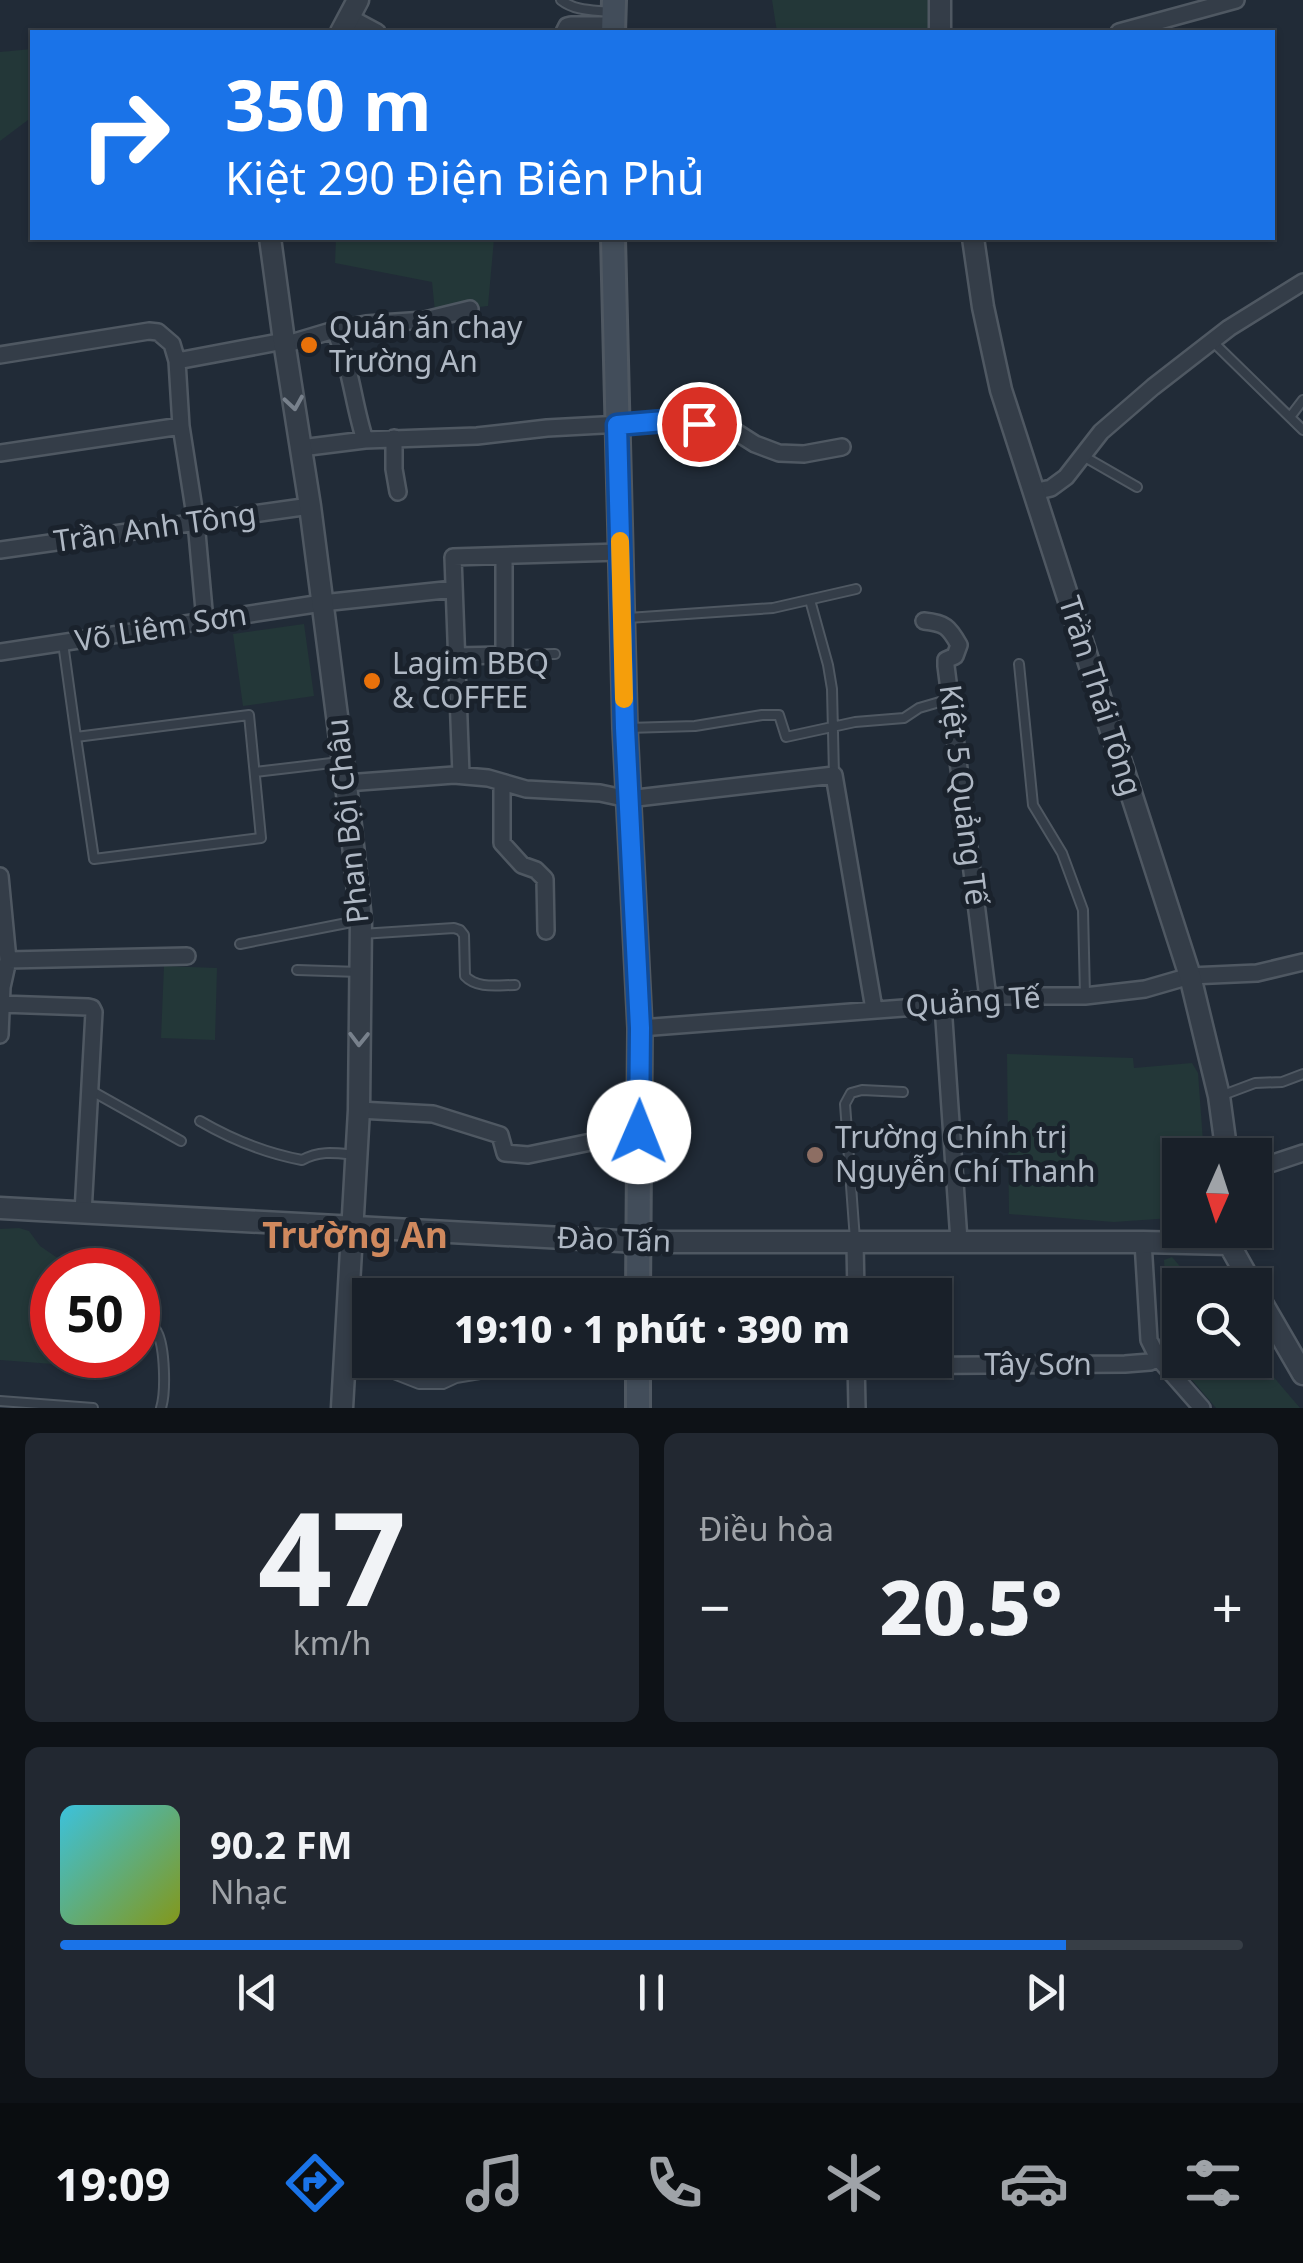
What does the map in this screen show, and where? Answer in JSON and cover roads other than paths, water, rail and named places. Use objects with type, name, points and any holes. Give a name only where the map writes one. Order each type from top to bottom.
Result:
[{"type":"main road","points":[[613,240],[625,728],[640,1028],[638,1278]]},
{"type":"main road","points":[[638,1378],[638,1408]]},
{"type":"street","points":[[940,0],[940,30]]},
{"type":"street","points":[[1125,30],[1236,0]]},
{"type":"street","points":[[349,16],[373,30]]},
{"type":"street","points":[[565,30],[567,26],[614,18]]},
{"type":"street","name":"Phan Bội Châu","points":[[270,240],[310,506],[361,927],[358,1110],[342,1408]]},
{"type":"street","name":"Trần Thái Tông","points":[[973,240],[1001,390],[1190,976],[1219,1096],[1225,1138]]},
{"type":"street","points":[[1034,492],[1066,477],[1101,432],[1212,341],[1303,282]]},
{"type":"street","points":[[177,361],[366,324],[425,320],[470,309]]},
{"type":"street","points":[[0,355],[149,330],[172,344],[205,620]]},
{"type":"street","points":[[334,330],[365,440]]},
{"type":"street","points":[[301,448],[365,440],[477,436],[676,420],[734,430],[779,453],[804,454],[842,447]]},
{"type":"street","points":[[0,452],[181,426]]},
{"type":"street","points":[[394,438],[398,492]]},
{"type":"street","name":"Trần Anh Tông","points":[[0,550],[310,506]]},
{"type":"street","points":[[461,776],[453,557],[620,552]]},
{"type":"street","points":[[456,656],[504,654],[504,556]]},
{"type":"street","name":"Võ Liêm Sơn","points":[[0,652],[322,603],[454,589]]},
{"type":"street","name":"Kiệt 5 Quảng Tế","points":[[924,621],[949,628],[960,645],[955,656],[946,660],[988,998]]},
{"type":"street","points":[[344,772],[488,778],[526,789],[600,793],[628,799],[834,774],[874,1009]]},
{"type":"street","points":[[502,783],[502,843],[522,865],[536,870],[545,879],[546,931]]},
{"type":"street","points":[[0,876],[8,960],[1,993],[0,1036]]},
{"type":"street","points":[[8,960],[187,956]]},
{"type":"street","name":"Quảng Tế","points":[[640,1028],[943,1005],[988,998],[1085,996],[1145,990],[1190,976],[1257,973],[1303,962]]},
{"type":"street","points":[[1,993],[92,1008],[94,1012],[83,1214]]},
{"type":"street","points":[[943,1005],[959,1241]]},
{"type":"street","points":[[358,1110],[433,1114],[500,1135],[505,1153],[528,1155],[639,1132]]},
{"type":"street","points":[[1272,1163],[1303,1153]]},
{"type":"street","name":"Đào Tấn","points":[[0,1208],[638,1242],[1162,1241]]},
{"type":"street","points":[[856,1242],[856,1278]]},
{"type":"street","points":[[1143,1242],[1149,1340],[1158,1358],[1202,1408]]},
{"type":"street","points":[[1272,1321],[1303,1374]]},
{"type":"street","name":"Tây Sơn","points":[[952,1363],[1125,1364],[1158,1358]]},
{"type":"street","points":[[856,1378],[857,1408]]},
{"type":"lane","points":[[562,0],[614,18]]},
{"type":"lane","points":[[1212,341],[1303,430]]},
{"type":"lane","points":[[1290,417],[1303,400]]},
{"type":"lane","points":[[1083,456],[1137,487]]},
{"type":"lane","points":[[622,618],[773,608],[856,589]]},
{"type":"lane","points":[[810,600],[832,689],[834,774]]},
{"type":"lane","points":[[64,643],[76,737],[94,859],[262,838],[249,715],[76,737]]},
{"type":"lane","points":[[504,654],[555,654]]},
{"type":"lane","points":[[1020,664],[1033,804],[1062,853],[1083,910],[1085,996]]},
{"type":"lane","points":[[625,728],[695,726],[778,715],[786,736],[855,722],[904,718],[919,708],[950,700]]},
{"type":"lane","points":[[255,772],[344,772]]},
{"type":"lane","points":[[240,944],[361,927],[454,928],[464,935],[464,976],[468,981],[476,985],[516,985]]},
{"type":"lane","points":[[298,970],[360,972]]},
{"type":"lane","points":[[1219,1096],[1255,1083],[1282,1082],[1303,1074]]},
{"type":"lane","points":[[90,1090],[181,1141]]},
{"type":"lane","points":[[856,1242],[845,1104],[851,1093],[862,1090],[903,1092]]},
{"type":"lane","points":[[200,1120],[245,1144],[291,1158],[302,1160],[322,1152],[356,1155]]},
{"type":"lane","points":[[160,1344],[162,1408]]},
{"type":"lane","points":[[343,1363],[352,1365]]},
{"type":"lane","points":[[404,1378],[419,1384],[443,1384],[456,1378]]},
{"type":"lane","points":[[0,1400],[94,1408]]},
{"type":"place","name":"Quán ăn chay Trường An","points":[[309,345]]},
{"type":"place","name":"Lagim BBQ & COFFEE","points":[[372,681]]},
{"type":"place","name":"Trường Chính trị Nguyễn Chí Thanh","points":[[815,1155]]},
{"type":"district","name":"Trường An","points":[[355,1236]]}]
